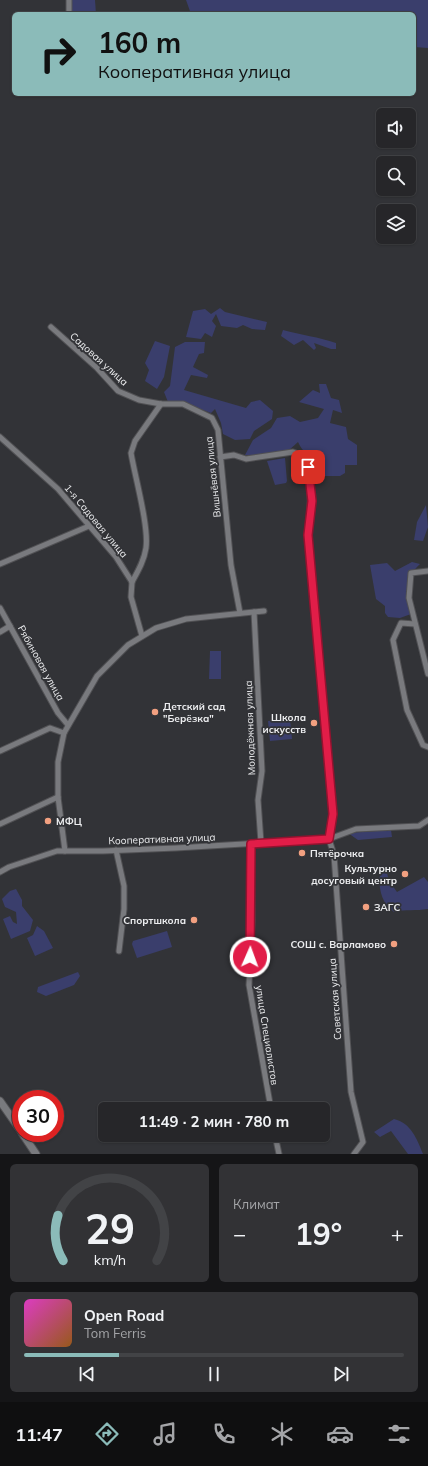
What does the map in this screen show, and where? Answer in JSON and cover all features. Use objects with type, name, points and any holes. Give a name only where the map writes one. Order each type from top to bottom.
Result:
[{"type":"main road","points":[[0,1101],[12,1118]]},
{"type":"main road","points":[[28,1142],[36,1154]]},
{"type":"street","points":[[69,0],[69,12]]},
{"type":"street","name":"Садовая улица","points":[[51,327],[97,368],[118,392],[139,400],[161,404]]},
{"type":"street","points":[[142,636],[131,597],[132,582],[140,569],[146,547],[146,531],[131,453],[135,441],[161,404]]},
{"type":"street","name":"Вишнёвая улица","points":[[161,404],[183,404],[212,418],[218,430],[231,564],[240,613]]},
{"type":"street","name":"1-я Садовая улица","points":[[0,437],[58,489],[116,557],[132,582]]},
{"type":"street","name":"Советская улица","points":[[220,456],[234,455],[246,459],[293,452],[305,457],[312,501],[308,535],[333,814],[329,839],[334,855],[351,1092],[363,1142],[354,1154]]},
{"type":"street","points":[[0,564],[89,526]]},
{"type":"street","points":[[428,571],[411,573],[409,598],[428,674]]},
{"type":"street","name":"Рябиновая улица","points":[[0,608],[58,713],[68,725]]},
{"type":"street","points":[[65,851],[58,796],[58,762],[64,733],[97,676],[128,645],[156,628],[186,619],[264,611]]},
{"type":"street","name":"Молодёжная улица","points":[[254,612],[262,771],[258,800],[261,843]]},
{"type":"street","points":[[415,624],[401,624],[393,640],[407,710],[422,745],[428,747]]},
{"type":"street","points":[[0,632],[10,626]]},
{"type":"street","points":[[0,751],[50,728],[64,733]]},
{"type":"street","points":[[0,824],[58,796]]},
{"type":"street","name":"Кооперативная улица","points":[[0,872],[9,867],[51,853],[65,851],[251,844],[329,839],[356,828],[419,826],[428,820]]},
{"type":"street","name":"улица Специалистов","points":[[251,844],[252,921],[249,985],[270,1102]]},
{"type":"street","points":[[116,850],[124,886],[124,909],[119,951]]},
{"type":"street","points":[[276,1142],[279,1154]]},
{"type":"shaded area","points":[[72,0],[95,0],[96,12],[72,12]]},
{"type":"shaded area","points":[[186,0],[428,0],[428,48],[416,47],[416,12],[190,12]]},
{"type":"shaded area","points":[[220,308],[225,312],[267,322],[265,330],[252,329],[243,325],[237,328],[221,326],[216,314],[212,321],[216,326],[212,337],[205,333],[201,339],[186,337],[193,311],[205,309],[211,314]]},
{"type":"shaded area","points":[[283,330],[336,343],[336,349],[331,349],[314,343],[316,348],[314,350],[303,340],[294,345],[281,336]]},
{"type":"shaded area","points":[[155,341],[170,346],[164,377],[157,389],[145,381],[149,370],[145,363]]},
{"type":"shaded area","points":[[185,342],[205,342],[204,353],[199,354],[193,367],[208,375],[207,378],[191,375],[184,390],[246,408],[251,402],[260,400],[273,411],[272,419],[254,431],[250,439],[235,440],[223,434],[221,423],[215,409],[211,413],[182,402],[168,402],[164,392],[170,386],[175,347]]},
{"type":"shaded area","points":[[319,384],[326,384],[331,398],[339,400],[342,413],[333,410],[330,423],[346,427],[348,439],[357,445],[357,465],[345,465],[345,473],[340,476],[316,476],[314,467],[318,465],[318,455],[305,452],[298,442],[288,451],[256,456],[245,455],[253,440],[271,428],[277,418],[290,416],[300,422],[318,418],[324,409],[299,402],[313,390],[320,393]]},
{"type":"shaded area","points":[[285,458],[287,481],[286,483],[275,485],[267,461]]},
{"type":"shaded area","points":[[426,505],[428,527],[423,541],[414,540],[417,522]]},
{"type":"shaded area","points":[[412,562],[420,564],[411,575],[409,581],[407,594],[411,614],[400,618],[388,617],[385,613],[385,606],[376,599],[370,565],[387,563],[395,571]]},
{"type":"shaded area","points":[[210,651],[221,651],[221,679],[209,679]]},
{"type":"shaded area","points":[[290,719],[292,739],[270,741],[268,721]]},
{"type":"shaded area","points":[[391,830],[392,837],[358,840],[348,833]]},
{"type":"shaded area","points":[[382,873],[387,873],[389,881],[397,892],[424,877],[428,882],[428,909],[394,912],[390,909],[384,901],[381,893],[379,878]]},
{"type":"shaded area","points":[[16,889],[22,900],[22,906],[33,920],[30,931],[11,939],[3,919],[10,916],[13,922],[17,924],[16,912],[5,907],[2,899],[10,891]]},
{"type":"shaded area","points":[[37,926],[44,931],[53,948],[35,956],[27,938],[33,935]]},
{"type":"shaded area","points":[[167,931],[172,947],[137,958],[132,944],[133,941]]},
{"type":"shaded area","points":[[78,972],[80,976],[74,985],[46,996],[37,992],[38,987]]},
{"type":"shaded area","points":[[394,1119],[405,1124],[413,1132],[423,1154],[408,1154],[391,1131],[380,1137],[374,1132]]},
{"type":"place","name":"Детский сад \"Берёзка\"","points":[[155,712]]},
{"type":"place","name":"Школа искусств","points":[[314,723]]},
{"type":"place","name":"МФЦ","points":[[48,821]]},
{"type":"place","name":"Пятёрочка","points":[[302,853]]},
{"type":"place","name":"Культурно досуговый центр","points":[[405,874]]},
{"type":"place","name":"ЗАГС","points":[[366,907]]},
{"type":"place","name":"Спортшкола","points":[[194,920]]},
{"type":"place","name":"СОШ с. Варламово","points":[[394,944]]},
{"type":"route","points":[[250,957],[252,921],[251,844],[329,839],[333,814],[324,692],[308,535],[312,501],[308,467]]}]
